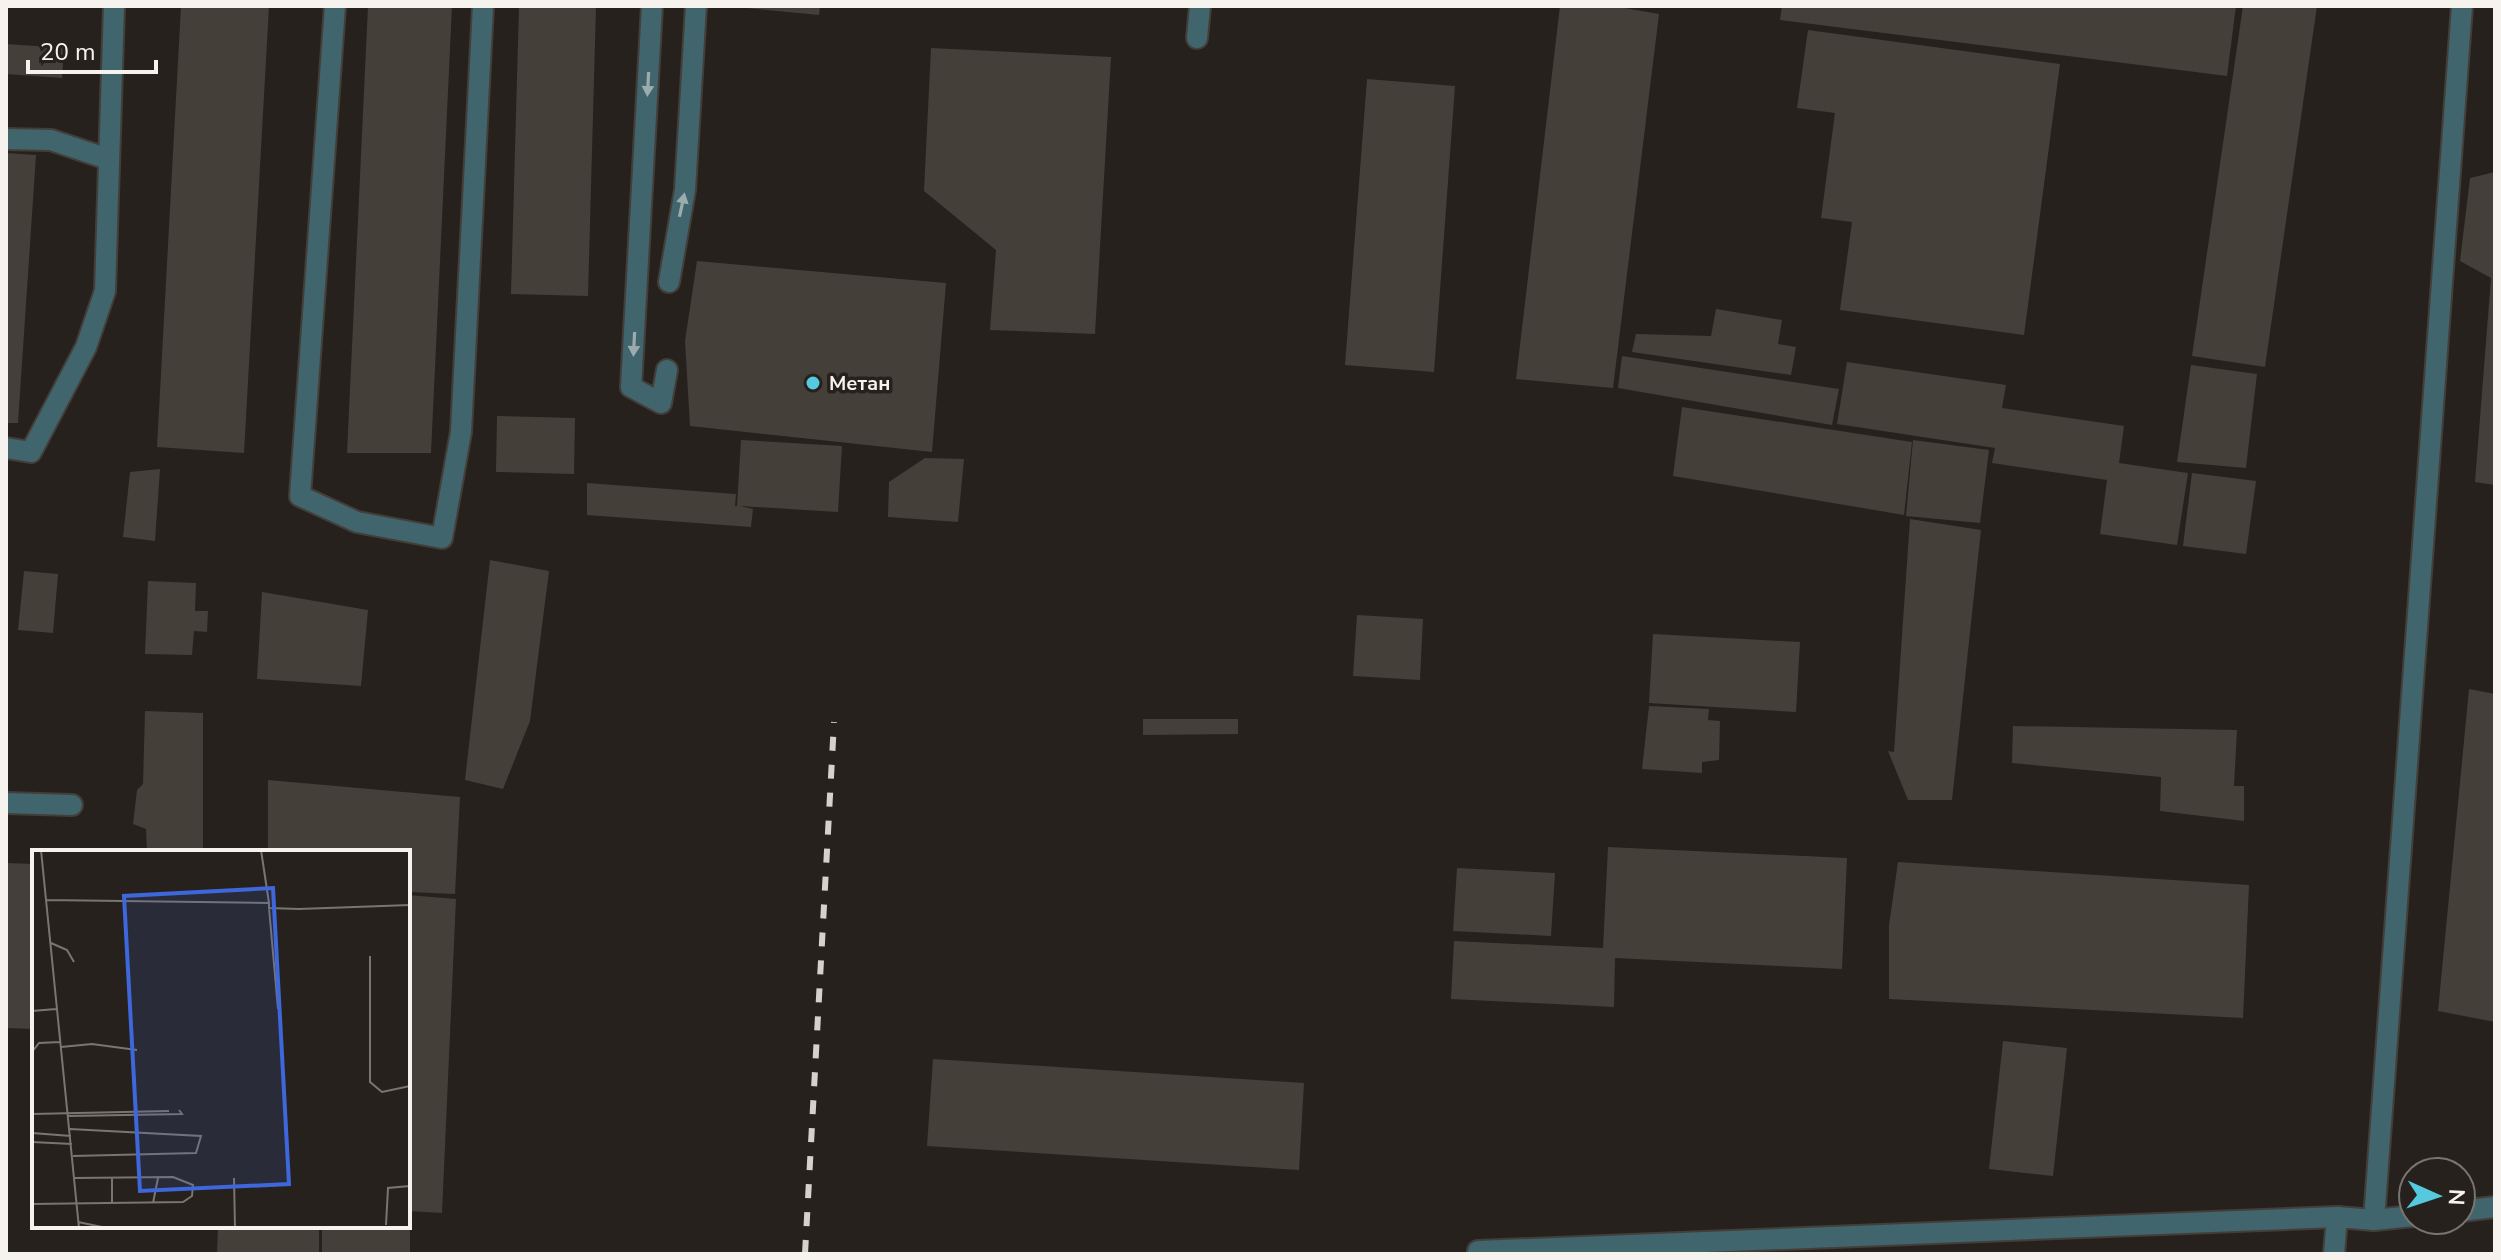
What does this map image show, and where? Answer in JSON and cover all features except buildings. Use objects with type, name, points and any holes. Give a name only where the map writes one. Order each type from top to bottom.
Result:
[{"type":"street","points":[[6,448],[31,452],[86,347],[105,291],[114,6]]},
{"type":"street","points":[[335,6],[300,496],[357,522],[442,538],[461,432],[483,6]]},
{"type":"street","points":[[652,6],[631,387],[661,403],[667,370]]},
{"type":"street","points":[[669,282],[685,190],[696,6]]},
{"type":"street","points":[[1197,38],[1200,6]]},
{"type":"street","points":[[2374,1220],[2462,6]]},
{"type":"street","points":[[6,139],[51,140],[108,159]]},
{"type":"street","points":[[6,803],[72,805]]},
{"type":"street","points":[[1478,1251],[2337,1217],[2374,1220],[2397,1218]]},
{"type":"street","points":[[2334,1254],[2337,1217]]},
{"type":"railway","points":[[805,1254],[834,722]]},
{"type":"place","name":"Метан","points":[[813,383]]}]
